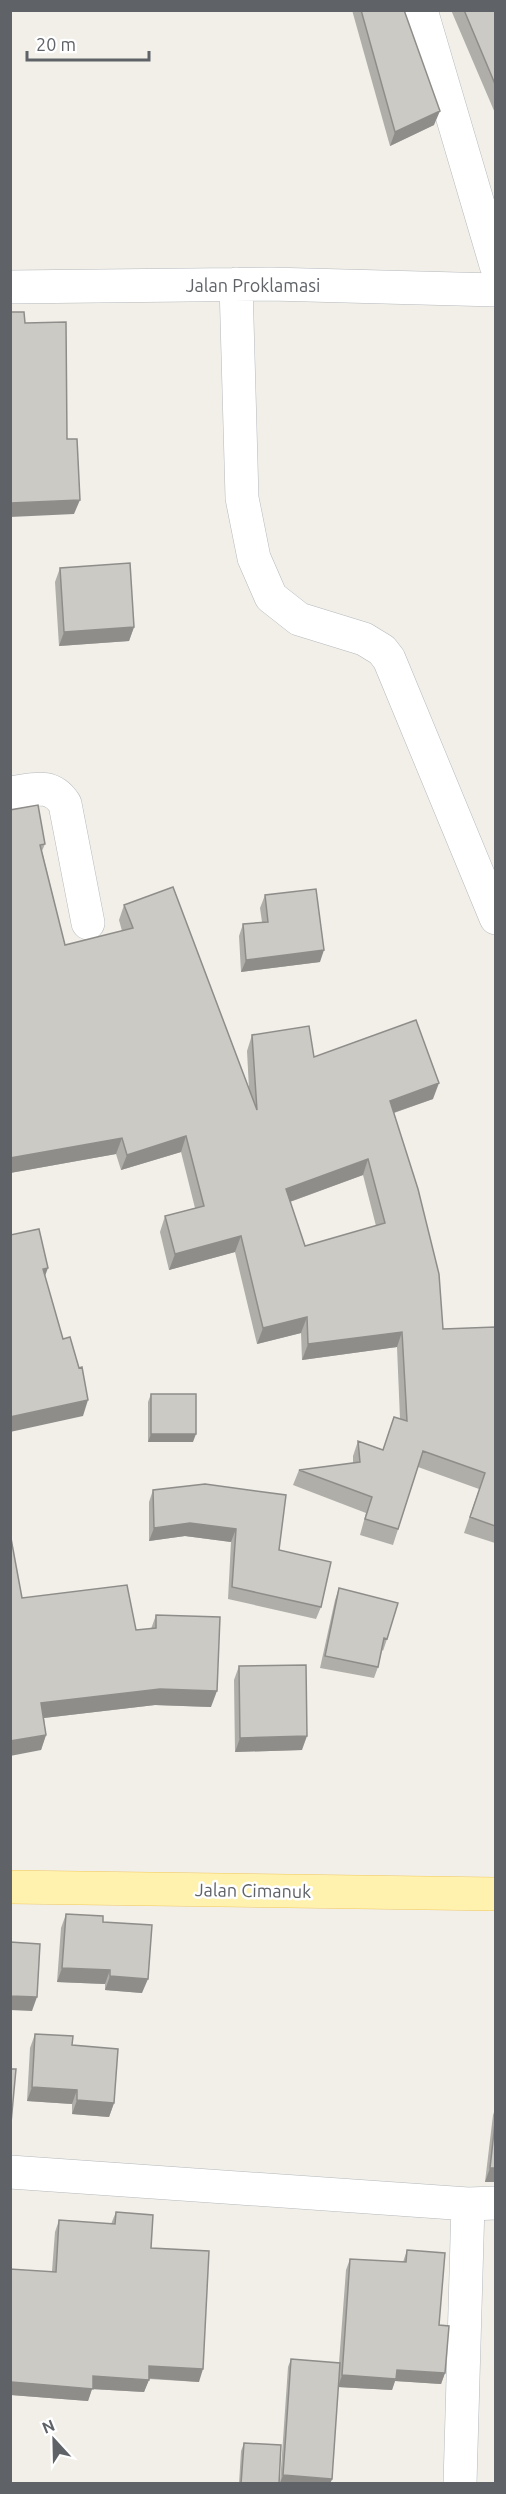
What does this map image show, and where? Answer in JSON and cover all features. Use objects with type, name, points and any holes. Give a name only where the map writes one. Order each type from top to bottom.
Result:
[{"type":"main road","name":"Jalan Cimanuk","points":[[10,1887],[495,1893]]},
{"type":"street","points":[[421,10],[495,265]]},
{"type":"street","points":[[236,284],[242,498],[254,558],[271,597],[299,619],[364,639],[382,650],[389,659],[495,918]]},
{"type":"street","name":"Jalan Proklamasi","points":[[10,287],[236,284],[495,290]]},
{"type":"street","points":[[10,793],[51,789],[59,794],[65,804],[88,922]]},
{"type":"street","points":[[10,2172],[482,2203],[459,2484]]},
{"type":"building","points":[[361,10],[404,10],[440,111],[395,132]]},
{"type":"building","points":[[464,10],[495,10],[495,84]]},
{"type":"building","points":[[10,312],[24,312],[25,323],[66,322],[67,439],[77,439],[80,500],[10,503]]},
{"type":"building","points":[[130,563],[134,627],[64,632],[60,568]]},
{"type":"building","points":[[38,805],[45,844],[40,845],[65,945],[133,928],[124,905],[173,887],[257,1110],[252,1035],[309,1026],[314,1057],[416,1020],[439,1083],[390,1101],[418,1189],[439,1274],[443,1329],[495,1327],[495,1526],[470,1517],[485,1473],[423,1451],[398,1529],[365,1519],[372,1497],[299,1470],[360,1462],[358,1441],[383,1450],[394,1417],[407,1421],[402,1332],[308,1344],[307,1317],[263,1328],[241,1236],[175,1254],[165,1216],[204,1206],[186,1136],[127,1155],[122,1138],[10,1158],[10,810]],"holes":[[[368,1159],[385,1223],[305,1246],[286,1189]]]},
{"type":"building","points":[[316,889],[324,950],[246,960],[243,924],[268,922],[265,895]]},
{"type":"building","points":[[39,1229],[48,1268],[43,1269],[63,1339],[70,1337],[79,1368],[82,1367],[88,1400],[10,1417],[10,1235]]},
{"type":"building","points":[[151,1394],[196,1394],[196,1434],[151,1434]]},
{"type":"building","points":[[205,1484],[286,1495],[279,1550],[331,1562],[321,1607],[232,1587],[236,1529],[190,1523],[154,1528],[153,1490]]},
{"type":"building","points":[[10,1533],[22,1598],[127,1585],[136,1630],[156,1628],[156,1615],[220,1617],[217,1691],[160,1689],[41,1703],[46,1735],[10,1741]]},
{"type":"building","points":[[339,1588],[398,1603],[387,1639],[384,1638],[378,1667],[325,1656]]},
{"type":"building","points":[[306,1665],[307,1736],[240,1738],[239,1666]]},
{"type":"building","points":[[66,1914],[103,1916],[103,1922],[152,1925],[148,1979],[110,1976],[110,1970],[62,1968]]},
{"type":"building","points":[[10,1942],[40,1944],[37,1997],[10,1996]]},
{"type":"building","points":[[35,2034],[73,2036],[72,2045],[118,2049],[114,2103],[77,2100],[77,2090],[32,2087]]},
{"type":"building","points":[[10,2069],[16,2069],[11,2123],[10,2123]]},
{"type":"building","points":[[495,2123],[495,2168],[490,2168]]},
{"type":"building","points":[[116,2212],[153,2215],[151,2248],[209,2251],[203,2369],[149,2366],[149,2380],[93,2376],[93,2389],[12,2382],[10,2394],[10,2269],[56,2272],[59,2220],[115,2224]]},
{"type":"building","points":[[407,2250],[445,2253],[439,2325],[449,2326],[445,2373],[397,2370],[396,2379],[342,2375],[350,2259],[406,2262]]},
{"type":"building","points":[[291,2359],[340,2363],[332,2479],[283,2475]]},
{"type":"building","points":[[244,2443],[281,2445],[279,2484],[241,2484]]}]
